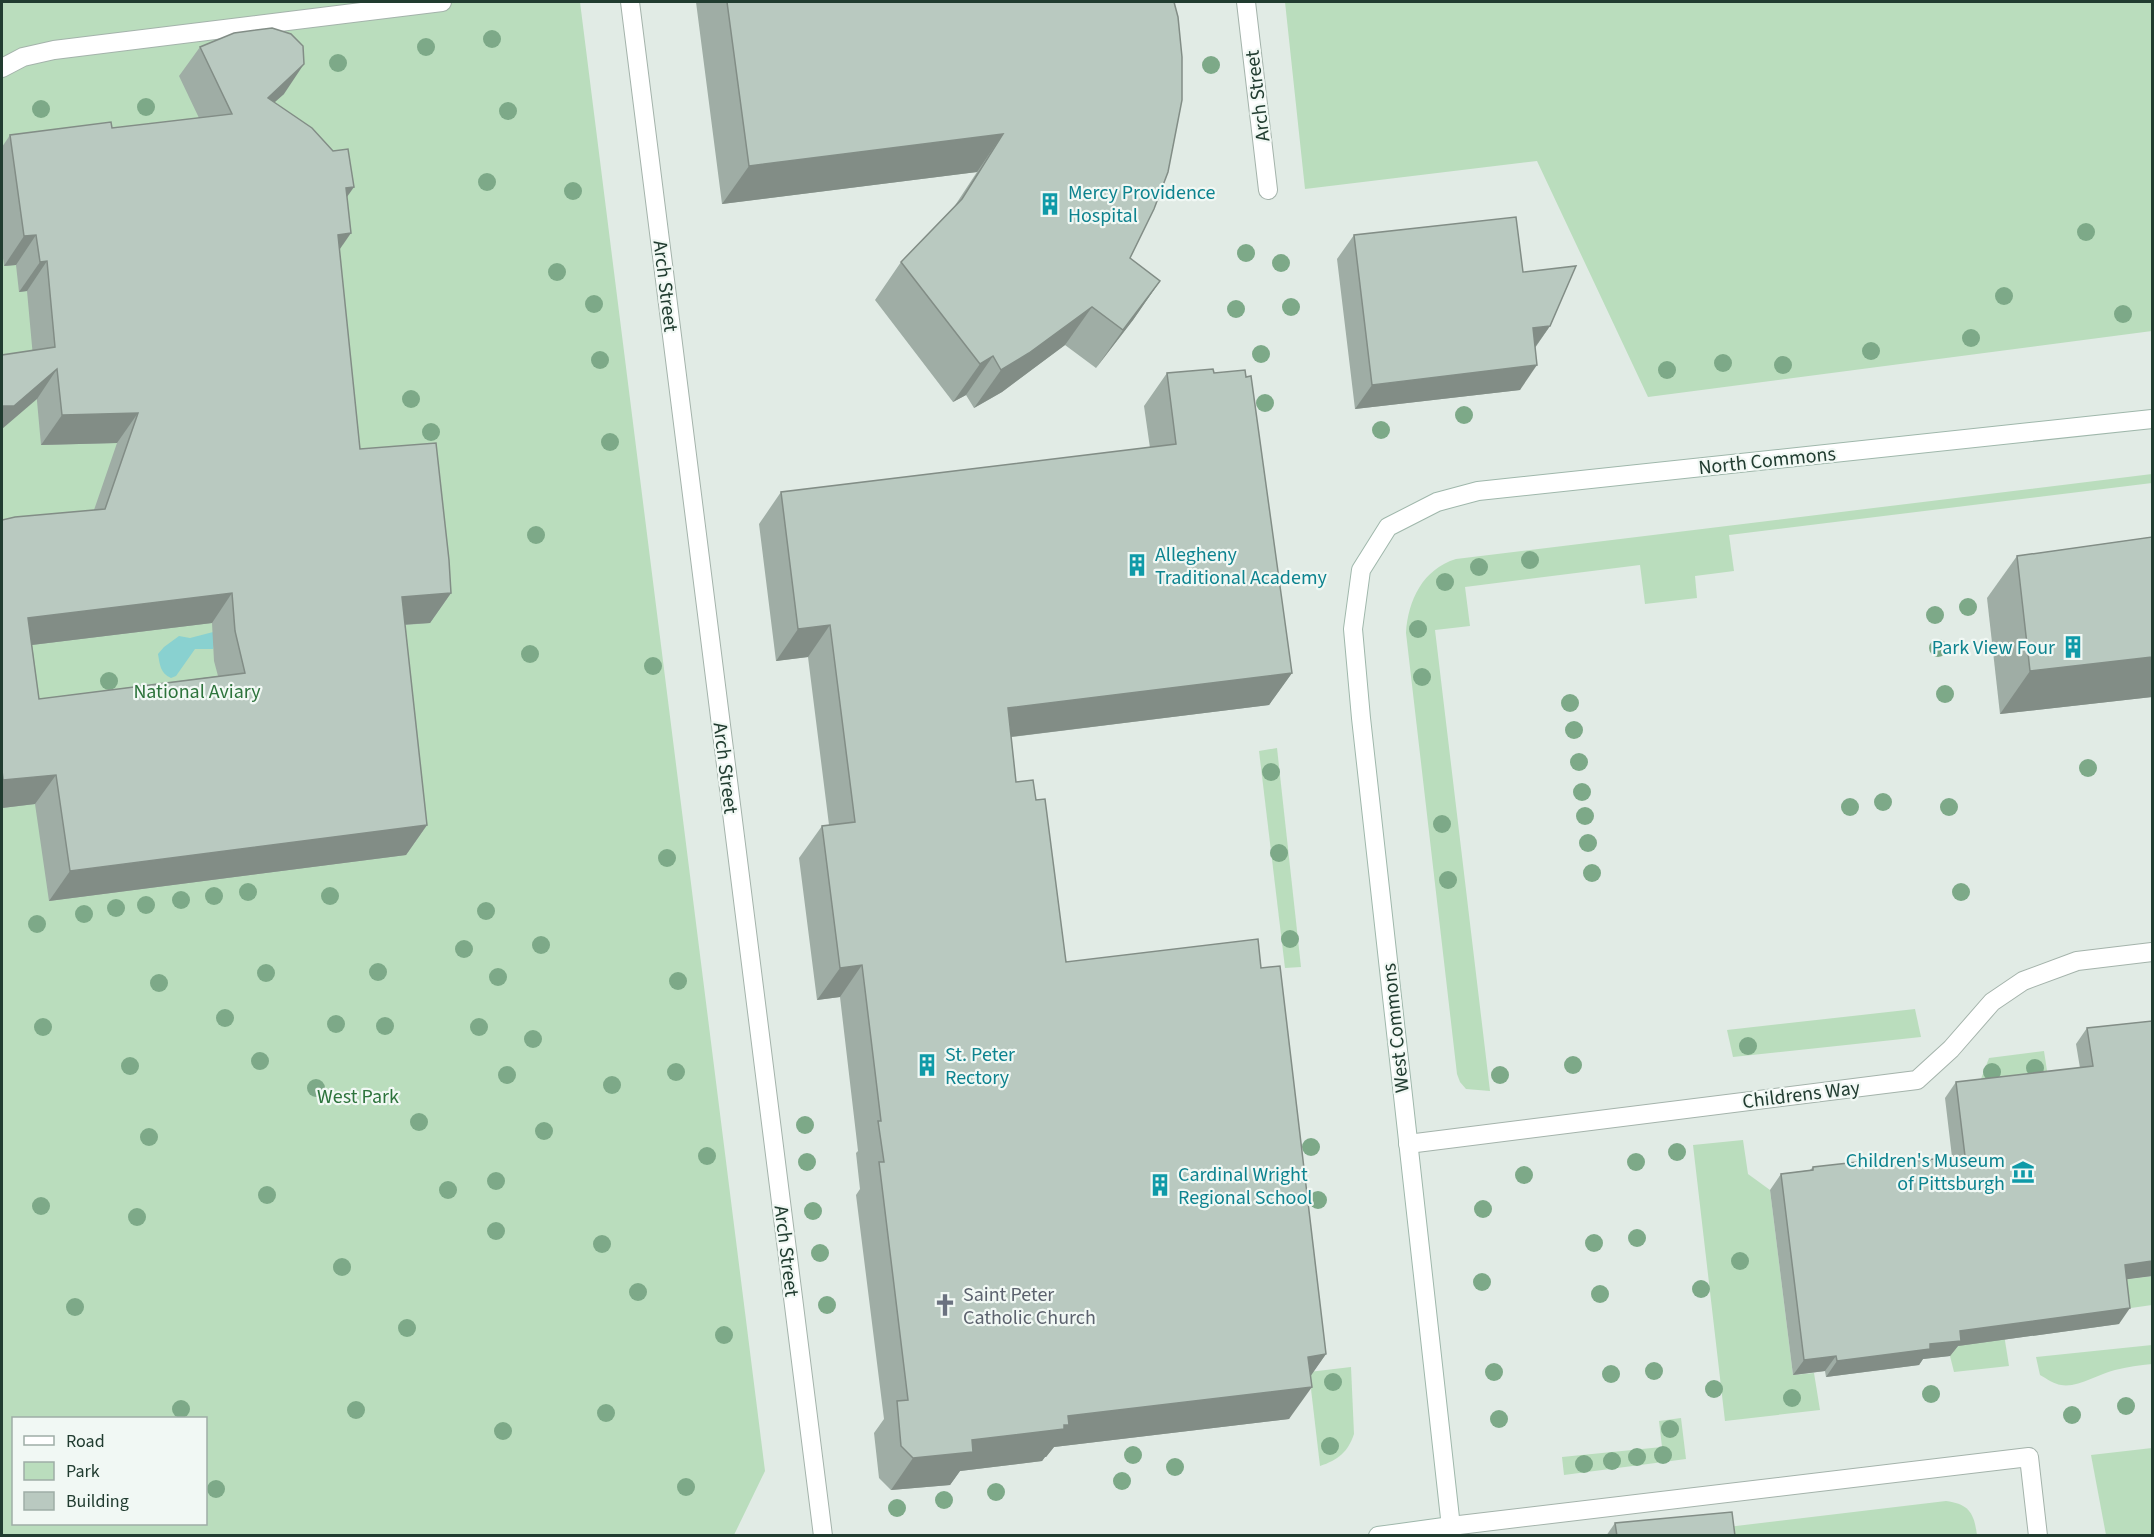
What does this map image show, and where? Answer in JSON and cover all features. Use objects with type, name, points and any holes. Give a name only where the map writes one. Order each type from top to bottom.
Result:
[{"type":"street","points":[[2,68],[23,57],[54,50],[442,2]]},
{"type":"street","name":"Arch Street","points":[[630,2],[823,1536]]},
{"type":"street","name":"Arch Street","points":[[1246,2],[1269,190]]},
{"type":"street","name":"North Commons","points":[[1388,527],[1437,502],[1478,491],[2152,419]]},
{"type":"street","name":"West Commons","points":[[1388,527],[1361,570],[1353,629],[1452,1531]]},
{"type":"street","name":"Childrens Way","points":[[1408,1144],[1917,1080],[1951,1049],[1992,1002],[2023,981],[2077,961],[2152,952]]},
{"type":"street","points":[[1378,1536],[1452,1531],[2029,1457],[2038,1536]]},
{"type":"green space","name":"West Park","points":[[2,2],[580,2],[765,1471],[734,1535],[2,1535]]},
{"type":"green space","points":[[1285,2],[2152,2],[2152,331],[1648,397],[1537,161],[1305,189]]},
{"type":"green space","points":[[2152,474],[2152,483],[1729,535],[1734,571],[1695,576],[1697,598],[1645,604],[1640,565],[1465,587],[1470,626],[1435,630],[1490,1091],[1466,1089],[1457,1074],[1406,633],[1414,598],[1426,578],[1444,564],[1456,559]]},
{"type":"green space","points":[[1277,748],[1301,967],[1285,968],[1259,751]]},
{"type":"green space","points":[[1915,1009],[1921,1037],[1733,1057],[1727,1030]]},
{"type":"green space","points":[[2044,1051],[2048,1077],[1979,1084],[1989,1058]]},
{"type":"green space","points":[[1743,1140],[1748,1174],[1770,1190],[1793,1375],[1814,1373],[1820,1410],[1725,1421],[1693,1145]]},
{"type":"green space","points":[[1957,1272],[2000,1309],[2009,1366],[1954,1372],[1950,1356]]},
{"type":"green space","points":[[2152,1276],[2152,1305],[2117,1310],[2114,1281]]},
{"type":"green space","points":[[2152,1345],[2152,1364],[2115,1370],[2081,1383],[2068,1385],[2056,1384],[2040,1375],[2036,1357]]},
{"type":"green space","points":[[1351,1367],[1354,1434],[1349,1446],[1342,1454],[1320,1466],[1309,1372]]},
{"type":"green space","points":[[1681,1418],[1686,1459],[1564,1475],[1562,1457],[1662,1447],[1659,1421]]},
{"type":"green space","points":[[2152,1448],[2152,1535],[2106,1535],[2091,1455]]},
{"type":"green space","points":[[1946,1501],[1960,1504],[1969,1511],[1977,1535],[1652,1536]]},
{"type":"water","points":[[217,631],[213,649],[195,649],[176,676],[171,678],[167,676],[160,665],[158,654],[164,647],[179,636],[190,638]]},
{"type":"building","points":[[727,2],[1174,2],[1182,57],[1182,100],[1168,172],[1154,209],[1130,258],[1160,281],[1123,330],[1092,307],[1029,353],[1001,370],[993,356],[980,364],[901,262],[962,199],[1003,134],[749,166]]},
{"type":"building","name":"National Aviary","points":[[272,28],[291,34],[303,46],[304,64],[268,98],[312,128],[333,151],[348,149],[354,187],[346,188],[351,233],[338,235],[360,449],[436,443],[451,593],[402,597],[427,825],[70,871],[56,775],[3,780],[2,520],[105,509],[138,413],[62,415],[57,369],[14,406],[2,406],[2,355],[55,347],[47,261],[40,262],[36,235],[24,236],[10,135],[111,122],[112,128],[232,114],[200,47],[234,33]],"holes":[[[232,593],[235,631],[245,673],[39,699],[28,618]]]},
{"type":"building","points":[[1516,217],[1523,272],[1576,266],[1550,326],[1533,328],[1537,365],[1372,385],[1354,235]]},
{"type":"building","points":[[1213,369],[1214,373],[1245,370],[1246,377],[1251,376],[1292,673],[1008,708],[1016,782],[1033,780],[1036,800],[1045,799],[1066,962],[1258,939],[1261,968],[1280,966],[1326,1354],[1308,1357],[1312,1387],[1068,1416],[1069,1425],[1064,1425],[1064,1429],[972,1440],[973,1452],[913,1458],[901,1446],[897,1401],[908,1400],[879,1162],[884,1162],[878,1121],[881,1121],[862,965],[840,968],[822,826],[855,822],[830,625],[798,629],[781,492],[1176,444],[1167,373]]},
{"type":"building","points":[[2152,537],[2152,657],[2030,671],[2017,556]]},
{"type":"building","points":[[2152,1021],[2152,1261],[2125,1265],[2130,1308],[1960,1331],[1961,1341],[1930,1344],[1930,1349],[1837,1361],[1836,1356],[1804,1360],[1781,1174],[1813,1170],[1813,1167],[1902,1157],[1904,1162],[1965,1156],[1956,1082],[2093,1066],[2087,1028]]},
{"type":"building","points":[[1732,1512],[1735,1536],[1617,1536],[1615,1523]]},
{"type":"place","name":"Mercy Providence Hospital","points":[[1050,204]]},
{"type":"place","name":"Allegheny Traditional Academy","points":[[1137,565]]},
{"type":"place","name":"Park View Four","points":[[2073,647]]},
{"type":"place","name":"St. Peter Rectory","points":[[927,1065]]},
{"type":"place","name":"Children's Museum of Pittsburgh","points":[[2023,1172]]},
{"type":"place","name":"Cardinal Wright Regional School","points":[[1160,1185]]},
{"type":"place","name":"Saint Peter Catholic Church","points":[[945,1305]]}]
